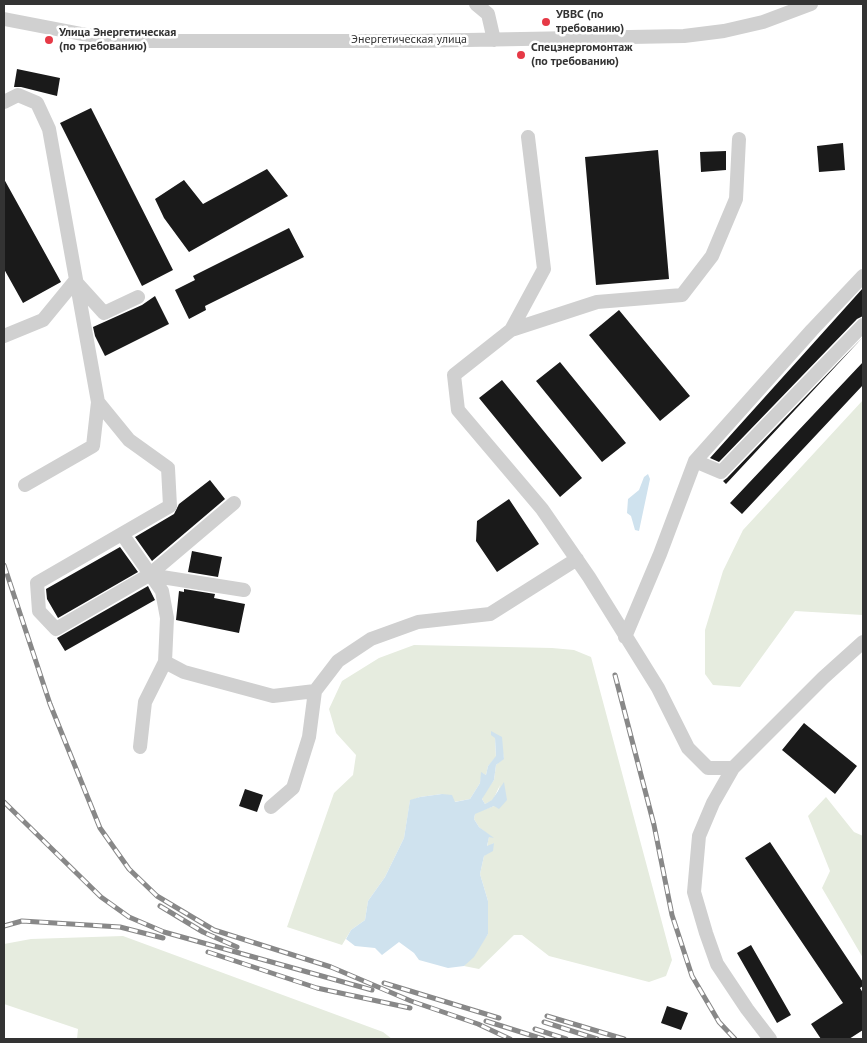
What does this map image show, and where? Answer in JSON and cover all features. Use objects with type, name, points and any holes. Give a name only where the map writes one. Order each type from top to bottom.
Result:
[{"type":"street","points":[[476,4],[488,14],[494,40]]},
{"type":"street","name":"Энергетическая улица","points":[[4,19],[87,35],[150,41],[494,40],[684,36],[763,22],[811,4]]},
{"type":"street","points":[[4,102],[18,95],[37,103],[49,129],[98,402],[93,446],[25,485]]},
{"type":"street","points":[[511,330],[544,269],[528,137]]},
{"type":"street","points":[[732,768],[708,768],[688,748],[658,688],[577,559],[542,509],[458,410],[454,375],[511,330],[597,302],[682,295],[712,256],[736,199],[739,139]]},
{"type":"street","points":[[625,637],[660,554],[695,461],[863,276]]},
{"type":"street","points":[[75,281],[104,313],[138,297]]},
{"type":"street","points":[[4,336],[43,320],[75,281]]},
{"type":"street","points":[[695,461],[721,472],[863,325]]},
{"type":"street","points":[[98,402],[129,440],[168,468],[170,506],[37,583],[39,611],[56,629],[149,575],[234,503]]},
{"type":"street","points":[[122,534],[162,591],[167,618],[165,662],[145,702],[140,747]]},
{"type":"street","points":[[271,807],[293,788],[309,737],[315,691],[338,661],[371,639],[418,622],[490,614],[577,559]]},
{"type":"street","points":[[149,575],[244,590]]},
{"type":"street","points":[[770,1039],[746,1009],[718,964],[694,892],[699,836],[713,803],[732,768],[863,642]]},
{"type":"street","points":[[165,662],[184,672],[272,696],[315,691]]},
{"type":"shaded area","points":[[863,400],[863,615],[795,611],[740,687],[713,685],[705,674],[705,630],[723,571],[743,530]]},
{"type":"shaded area","points":[[414,645],[552,648],[574,650],[591,657],[672,960],[666,976],[649,982],[549,956],[522,935],[514,935],[479,969],[464,966],[488,934],[488,901],[480,874],[484,856],[494,843],[487,847],[489,836],[491,837],[479,827],[474,819],[475,813],[494,806],[500,785],[493,800],[485,804],[482,799],[484,794],[494,780],[496,765],[504,758],[502,749],[495,738],[496,757],[488,766],[486,775],[482,773],[480,783],[470,799],[454,802],[442,794],[420,797],[410,801],[404,838],[385,877],[368,901],[365,920],[351,930],[342,945],[287,927],[334,793],[353,775],[356,755],[336,733],[329,709],[342,681],[379,658]]},
{"type":"shaded area","points":[[826,797],[854,832],[863,836],[863,958],[822,888],[830,871],[808,816]]},
{"type":"shaded area","points":[[123,936],[383,1032],[392,1039],[77,1039],[78,1029],[4,1004],[4,944],[31,939]]},
{"type":"water","points":[[648,474],[650,479],[639,531],[635,530],[631,516],[627,513],[628,499],[639,490],[644,477]]},
{"type":"water","points":[[491,731],[502,737],[504,759],[496,765],[494,780],[482,799],[485,804],[492,800],[504,782],[507,800],[499,809],[494,806],[475,814],[474,819],[479,827],[494,838],[489,837],[487,846],[494,843],[493,851],[484,856],[480,874],[488,901],[488,934],[474,957],[464,966],[448,968],[419,960],[414,953],[399,942],[382,955],[375,948],[355,946],[346,939],[351,930],[365,920],[368,901],[385,877],[404,838],[410,800],[442,794],[452,795],[455,802],[470,799],[480,783],[481,772],[486,775],[488,766],[496,756],[495,738],[491,735]]},
{"type":"building","points":[[17,69],[60,78],[57,96],[14,87]]},
{"type":"building","points":[[91,108],[173,270],[142,286],[60,123]]},
{"type":"building","points":[[843,143],[845,170],[819,172],[817,146]]},
{"type":"building","points":[[658,150],[669,279],[596,285],[585,157]]},
{"type":"building","points":[[726,151],[726,170],[701,172],[700,152]]},
{"type":"building","points":[[267,169],[288,196],[189,252],[164,218],[155,199],[184,180],[203,204]]},
{"type":"building","points":[[4,179],[61,282],[23,303],[4,269]]},
{"type":"building","points":[[289,228],[304,257],[205,306],[206,310],[189,319],[175,290],[195,280],[193,276]]},
{"type":"building","points":[[863,288],[863,316],[857,319],[719,462],[710,458]]},
{"type":"building","points":[[155,296],[169,324],[105,356],[95,336],[93,327],[142,305]]},
{"type":"building","points":[[619,310],[690,396],[660,421],[589,335]]},
{"type":"building","points":[[863,337],[726,484],[723,481]]},
{"type":"building","points":[[560,362],[626,443],[602,462],[536,381]]},
{"type":"building","points":[[863,362],[863,385],[742,514],[730,503]]},
{"type":"building","points":[[502,380],[582,478],[560,497],[479,398]]},
{"type":"building","points":[[210,480],[225,499],[152,561],[135,537],[174,514],[179,504]]},
{"type":"building","points":[[509,499],[539,544],[497,572],[476,541],[477,521]]},
{"type":"building","points":[[120,547],[138,572],[58,618],[47,599],[46,589]]},
{"type":"building","points":[[192,551],[222,557],[218,577],[188,572]]},
{"type":"building","points":[[148,586],[155,600],[65,651],[57,638]]},
{"type":"building","points":[[184,589],[215,594],[214,598],[245,604],[239,633],[176,620],[179,591],[184,592]]},
{"type":"building","points":[[804,723],[857,766],[835,794],[782,750]]},
{"type":"building","points":[[245,789],[263,795],[257,812],[239,806]]},
{"type":"building","points":[[770,842],[863,982],[863,986],[860,988],[863,993],[863,1030],[849,1039],[821,1039],[811,1024],[843,1003],[745,858]]},
{"type":"building","points":[[751,945],[791,1015],[777,1023],[737,953]]},
{"type":"building","points":[[667,1006],[688,1013],[681,1030],[661,1023]]},
{"type":"railway","points":[[4,565],[50,704],[100,828],[129,869],[157,896],[214,930],[331,967],[411,1001],[478,1024],[510,1039]]},
{"type":"railway","points":[[615,675],[654,825],[672,915],[692,976],[719,1022],[735,1039]]},
{"type":"railway","points":[[4,802],[101,897],[129,917],[164,932],[372,990]]},
{"type":"railway","points":[[160,906],[203,932],[237,947]]},
{"type":"railway","points":[[4,926],[22,921],[120,927],[163,938]]},
{"type":"railway","points":[[208,952],[317,988],[410,1008]]},
{"type":"railway","points":[[384,983],[499,1018]]},
{"type":"railway","points":[[547,1016],[624,1039]]},
{"type":"railway","points":[[486,1021],[543,1039]]},
{"type":"railway","points":[[544,1022],[597,1039]]},
{"type":"railway","points":[[535,1029],[566,1039]]},
{"type":"place","name":"УВВС (по требованию)","points":[[546,22]]},
{"type":"place","name":"Улица Энергетическая (по требованию)","points":[[49,40]]},
{"type":"place","name":"Спецэнергомонтаж (по требованию)","points":[[521,55]]}]
